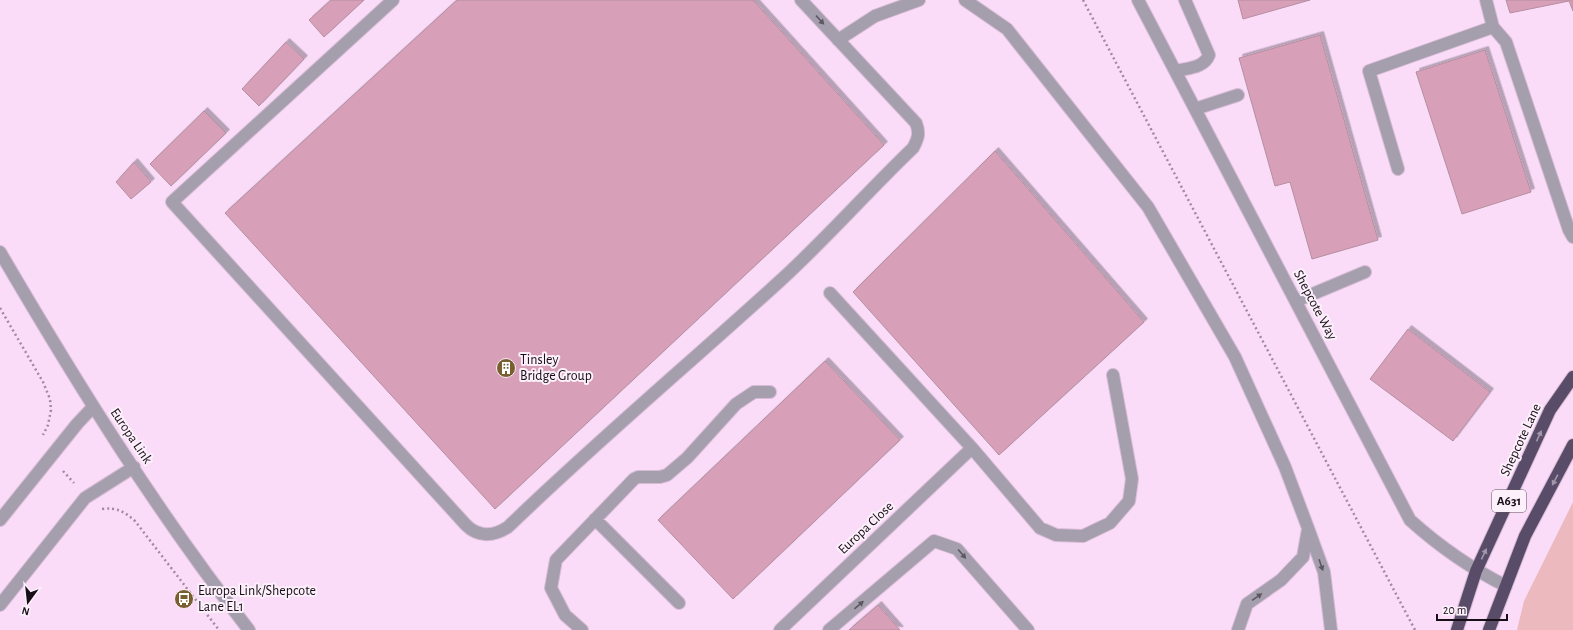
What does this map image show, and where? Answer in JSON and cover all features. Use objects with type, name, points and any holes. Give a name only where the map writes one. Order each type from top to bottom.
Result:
[{"type":"highway","name":"Shepcote Lane","points":[[1457,630],[1476,571],[1550,410],[1573,377]]},
{"type":"highway","name":"A631","points":[[1489,630],[1525,536],[1573,445]]},
{"type":"street","points":[[393,0],[172,202],[466,525],[471,530],[485,534],[496,533],[508,527],[654,392],[780,281],[832,232],[913,148],[918,138],[916,123],[802,0]]},
{"type":"street","points":[[838,40],[874,16],[905,2],[919,0]]},
{"type":"street","points":[[964,0],[1007,29],[1148,207],[1236,357],[1285,467],[1324,572],[1331,630]]},
{"type":"street","name":"Shepcote Way","points":[[1138,0],[1410,520],[1438,545],[1476,571],[1506,586]]},
{"type":"street","points":[[1176,71],[1201,65],[1206,61],[1209,55],[1185,0]]},
{"type":"street","points":[[1486,0],[1493,27],[1506,42],[1569,230],[1573,237]]},
{"type":"street","points":[[1398,169],[1369,71],[1493,27]]},
{"type":"street","points":[[1195,109],[1238,95]]},
{"type":"street","name":"Europa Link","points":[[0,252],[94,408],[134,466],[174,529],[212,582],[250,630]]},
{"type":"street","points":[[1296,301],[1365,272]]},
{"type":"street","points":[[830,293],[972,448],[1040,528],[1056,535],[1083,536],[1110,524],[1129,501],[1132,479],[1113,375]]},
{"type":"street","points":[[582,630],[564,615],[551,588],[556,560],[636,478],[660,477],[667,475],[687,458],[736,404],[754,392],[770,392]]},
{"type":"street","points":[[0,520],[77,424],[94,408]]},
{"type":"street","name":"Europa Close","points":[[780,630],[972,448]]},
{"type":"street","points":[[0,605],[85,498],[134,466]]},
{"type":"street","points":[[595,519],[679,603]]},
{"type":"street","points":[[1238,630],[1247,604],[1281,580],[1303,557],[1308,528]]},
{"type":"street","points":[[829,630],[934,541],[957,549],[1028,630]]},
{"type":"path","points":[[1083,0],[1415,630]]},
{"type":"shaded area","points":[[1573,502],[1573,630],[1517,630],[1524,601]]},
{"type":"building","points":[[331,0],[364,0],[324,37],[309,20]]},
{"type":"building","name":"Tinsley Bridge Group","points":[[457,0],[753,0],[884,145],[495,509],[225,213]]},
{"type":"building","points":[[1238,0],[1310,0],[1243,19]]},
{"type":"building","points":[[1506,0],[1573,0],[1573,11],[1569,1],[1510,13]]},
{"type":"building","points":[[1320,35],[1378,240],[1312,259],[1290,182],[1275,186],[1239,58]]},
{"type":"building","points":[[286,42],[304,59],[259,106],[242,89]]},
{"type":"building","points":[[1485,50],[1531,192],[1462,214],[1416,72]]},
{"type":"building","points":[[204,111],[226,133],[171,186],[150,164]]},
{"type":"building","points":[[995,151],[1144,322],[999,455],[853,292]]},
{"type":"building","points":[[134,162],[151,182],[131,199],[116,182]]},
{"type":"building","points":[[1408,329],[1490,392],[1453,441],[1370,379]]},
{"type":"building","points":[[825,361],[900,440],[733,599],[658,520]]},
{"type":"building","points":[[878,605],[900,630],[849,630]]},
{"type":"place","name":"Tinsley Bridge Group","points":[[506,368]]},
{"type":"place","name":"Europa Link/Shepcote Lane EL1","points":[[184,599]]}]
